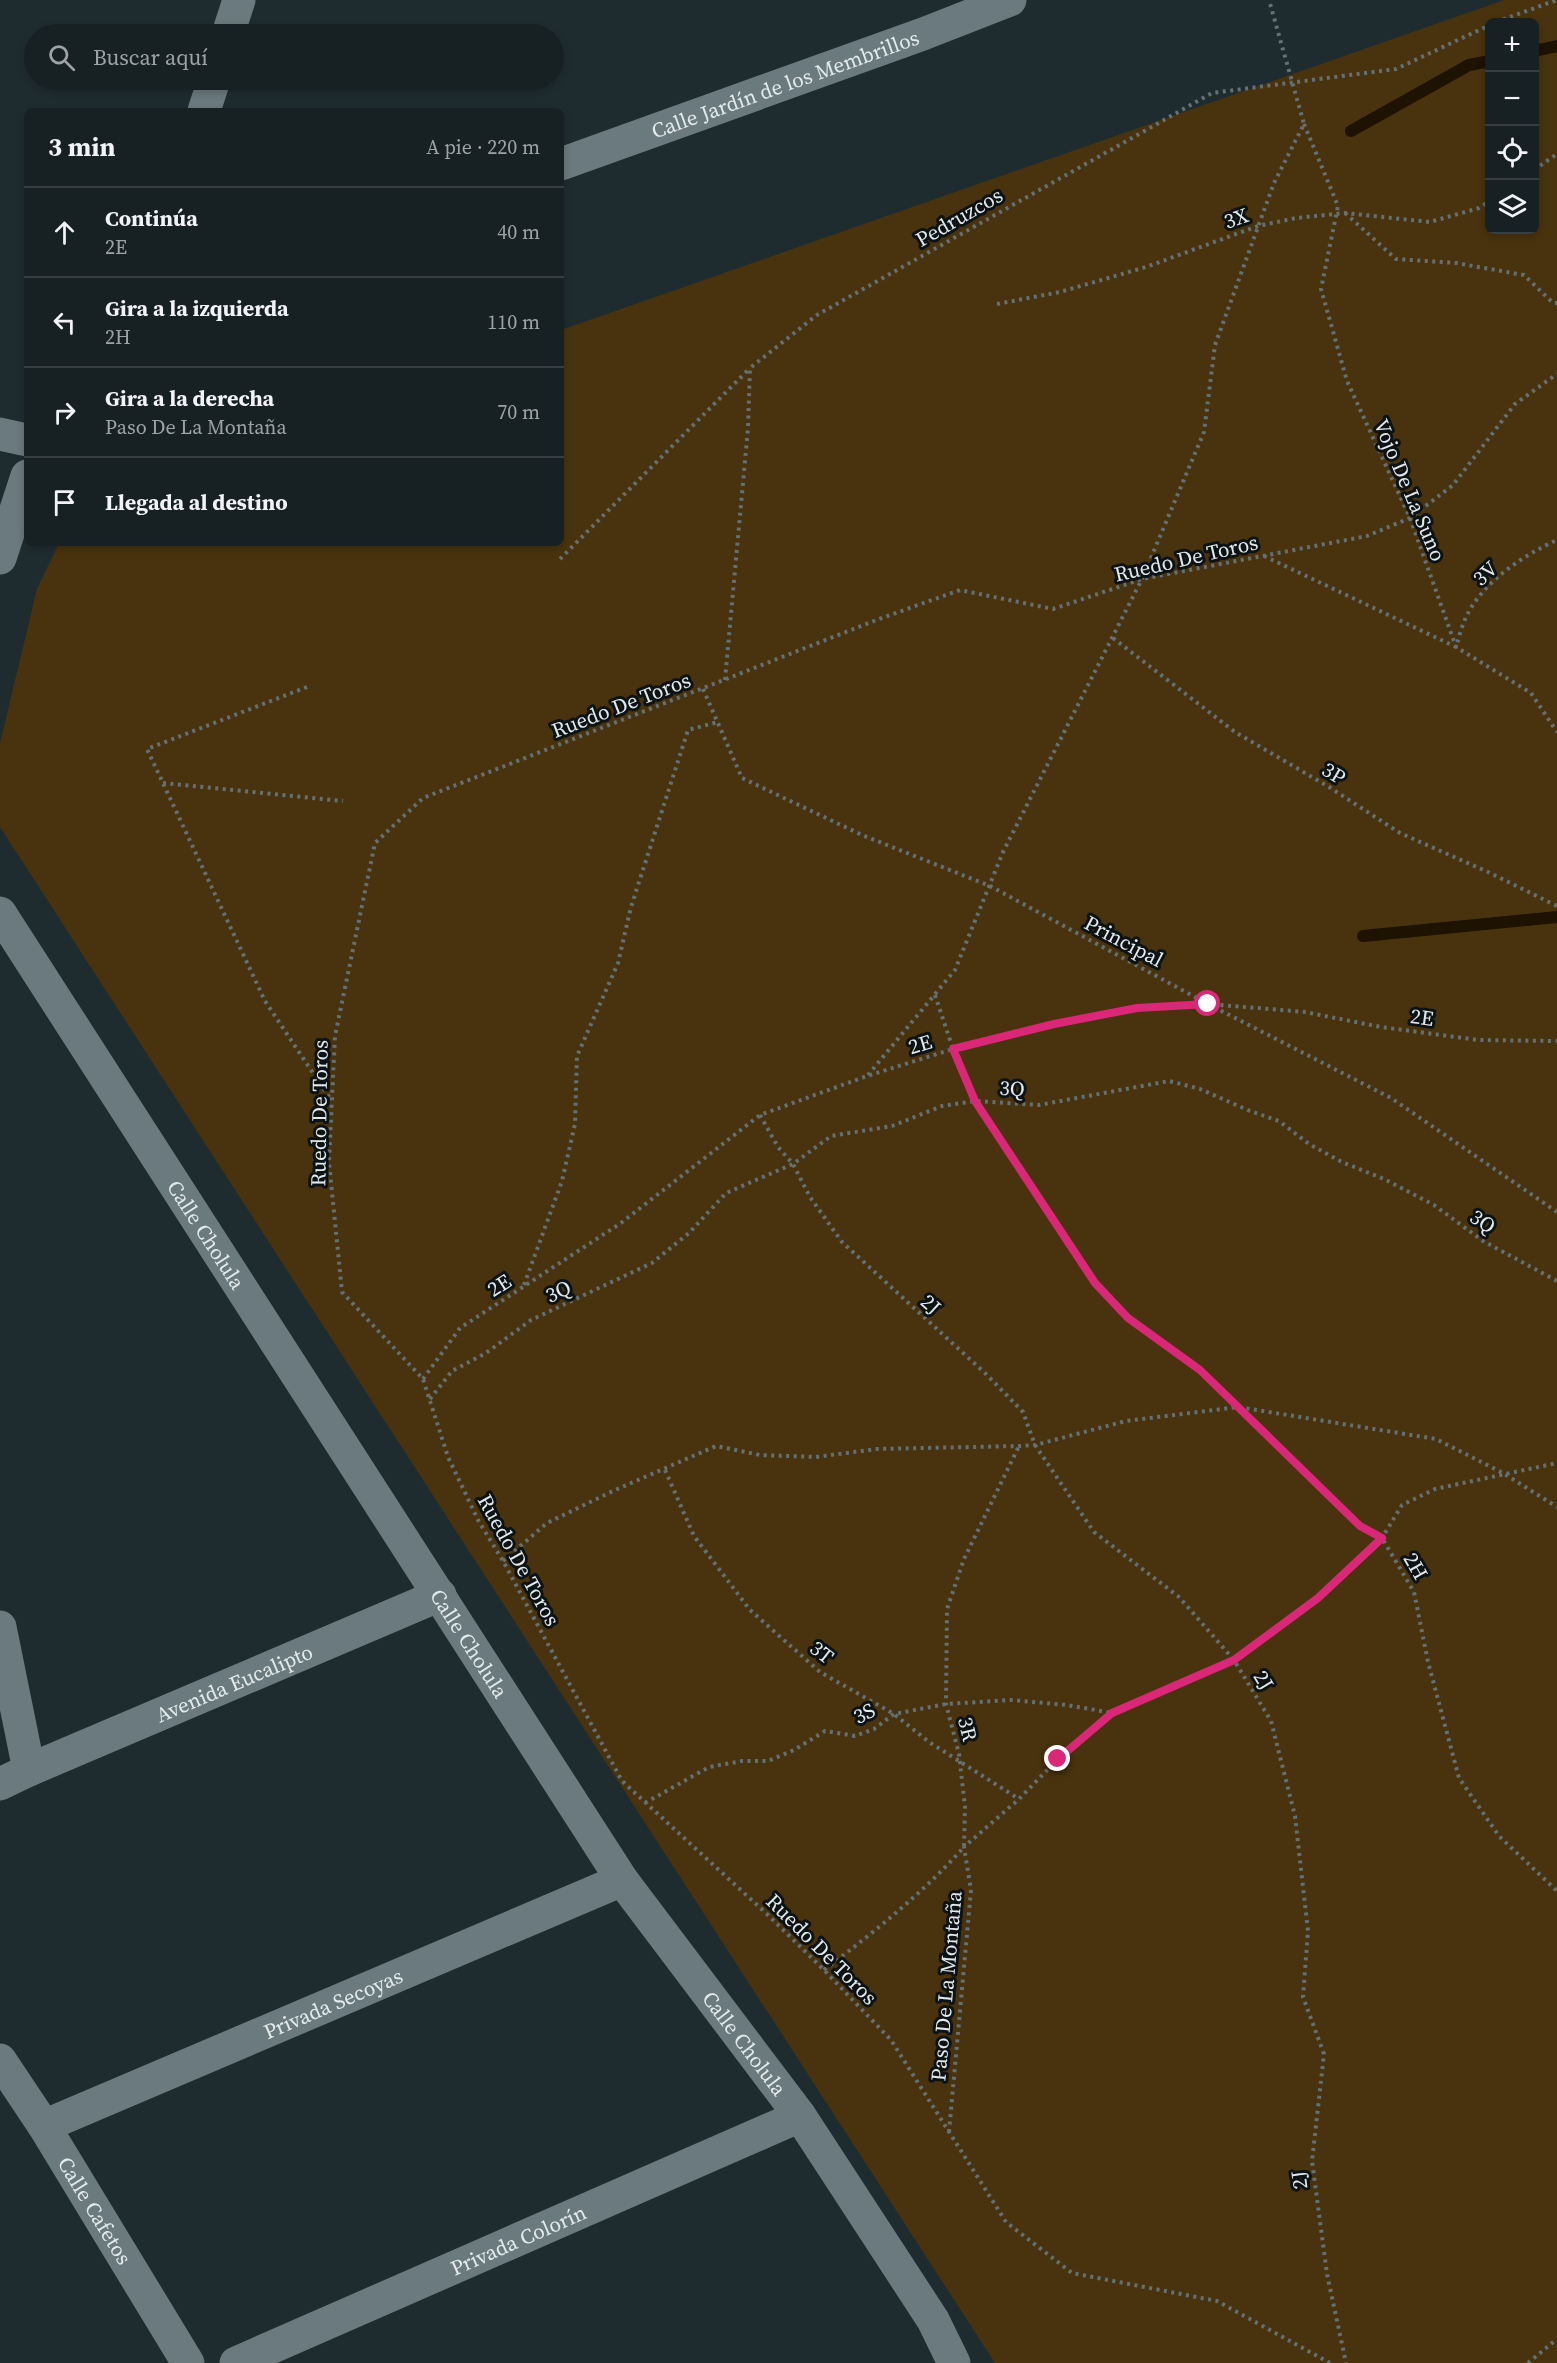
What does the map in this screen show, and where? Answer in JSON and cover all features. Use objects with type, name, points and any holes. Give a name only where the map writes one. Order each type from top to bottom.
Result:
[{"type":"street","name":"Calle Jardín de los Membrillos","points":[[564,163],[923,34],[1010,0]]},
{"type":"street","points":[[205,108],[211,90]]},
{"type":"street","points":[[0,434],[24,439]]},
{"type":"street","points":[[0,558],[24,485]]},
{"type":"street","name":"Calle Cholula","points":[[0,913],[622,1880],[800,2116],[933,2320],[954,2363]]},
{"type":"street","name":"Avenida Eucalipto","points":[[0,1784],[28,1770],[440,1595]]},
{"type":"street","points":[[0,1627],[28,1770]]},
{"type":"street","name":"Privada Secoyas","points":[[44,2126],[622,1880]]},
{"type":"street","name":"Calle Cafetos","points":[[0,2060],[44,2126],[188,2363]]},
{"type":"street","name":"Privada Colorín","points":[[236,2363],[800,2116]]},
{"type":"path","points":[[1269,0],[1304,124],[1338,206],[1395,259],[1456,263],[1524,275],[1553,303],[1557,303]]},
{"type":"path","points":[[1507,18],[1557,0]]},
{"type":"path","name":"Pedruzcos","points":[[560,559],[750,368],[817,315],[1212,93],[1396,69],[1485,27]]},
{"type":"path","points":[[867,1076],[955,970],[1004,852],[1142,579],[1204,432],[1215,345],[1274,183],[1304,124]]},
{"type":"path","points":[[1539,167],[1557,154]]},
{"type":"path","name":"3X","points":[[997,304],[1060,292],[1124,273],[1258,226],[1296,218],[1345,213],[1430,222],[1485,204]]},
{"type":"path","name":"Vojo De La Suno","points":[[1338,206],[1321,289],[1347,381],[1410,518],[1456,647]]},
{"type":"path","points":[[725,680],[748,428],[750,368]]},
{"type":"path","name":"Ruedo De Toros","points":[[1330,2363],[1217,2301],[1072,2273],[1006,2222],[891,2040],[768,1915],[621,1781],[503,1561],[478,1520],[448,1456],[423,1379],[342,1292],[329,1162],[335,1036],[375,843],[423,798],[879,619],[960,590],[1053,609],[1142,579],[1367,536],[1410,518],[1453,485],[1515,404],[1557,374]]},
{"type":"path","name":"3V","points":[[1456,647],[1467,615],[1489,586],[1535,550],[1557,540]]},
{"type":"path","points":[[1263,555],[1456,647],[1531,693],[1557,732]]},
{"type":"path","name":"3P","points":[[1113,638],[1235,732],[1329,787],[1400,833],[1557,906]]},
{"type":"path","points":[[307,687],[147,749],[265,1001],[332,1101]]},
{"type":"path","name":"Principal","points":[[703,689],[742,778],[862,835],[990,886],[1208,1004],[1391,1098],[1557,1212]]},
{"type":"path","points":[[524,1286],[565,1169],[575,1124],[577,1056],[618,963],[631,907],[688,730],[718,722]]},
{"type":"path","points":[[162,782],[343,801]]},
{"type":"path","name":"2H","points":[[935,994],[953,1049],[975,1101],[1095,1283],[1128,1318],[1200,1370],[1360,1526],[1382,1538],[1414,1592],[1428,1662],[1459,1778],[1499,1836],[1557,1891]]},
{"type":"path","name":"2E","points":[[423,1379],[460,1328],[621,1223],[760,1115],[867,1076],[953,1049],[1054,1024],[1137,1008],[1208,1004],[1305,1012],[1381,1027],[1478,1040],[1557,1041]]},
{"type":"path","name":"3Q","points":[[430,1400],[452,1371],[486,1353],[531,1320],[652,1263],[689,1233],[726,1193],[793,1164],[831,1136],[892,1126],[942,1106],[975,1101],[1039,1105],[1169,1081],[1200,1089],[1279,1121],[1309,1144],[1434,1205],[1483,1241],[1557,1281]]},
{"type":"path","name":"2J","points":[[760,1115],[778,1147],[793,1164],[810,1197],[842,1242],[986,1374],[1023,1412],[1035,1445],[1094,1532],[1179,1597],[1234,1660],[1270,1721],[1295,1816],[1308,1931],[1303,1997],[1324,2054],[1312,2161],[1327,2274],[1346,2363]]},
{"type":"path","points":[[503,1561],[547,1523],[615,1490],[716,1446],[760,1455],[816,1457],[877,1449],[1035,1445],[1126,1421],[1238,1407],[1436,1439],[1503,1473],[1557,1507]]},
{"type":"path","name":"3R","points":[[964,1847],[965,1807],[959,1754],[946,1704],[947,1609],[964,1559],[1020,1446]]},
{"type":"path","points":[[824,1970],[879,1929],[935,1880],[964,1847],[1019,1798],[1058,1759],[1112,1713],[1234,1660],[1318,1598],[1382,1538],[1402,1505],[1435,1489],[1557,1463]]},
{"type":"path","name":"3T","points":[[665,1470],[694,1536],[750,1610],[820,1672],[894,1714],[929,1742],[1019,1798]]},
{"type":"path","name":"3S","points":[[645,1803],[709,1767],[742,1761],[768,1761],[794,1750],[825,1731],[855,1737],[874,1729],[894,1714],[946,1704],[1011,1700],[1066,1705],[1112,1713]]},
{"type":"path","name":"Paso De La Montaña","points":[[949,2133],[970,1890],[964,1847]]},
{"type":"path","points":[[1528,2363],[1557,2339]]},
{"type":"shaded area","points":[[1504,0],[1557,0],[1557,2363],[995,2363],[0,827],[0,743],[37,589],[58,546],[564,546],[564,329]]},
{"type":"waterway","points":[[1539,50],[1557,46]]},
{"type":"waterway","points":[[1351,131],[1469,65],[1485,62]]},
{"type":"waterway","points":[[1363,936],[1557,917]]},
{"type":"route","points":[[1058,1759],[1112,1713],[1234,1660],[1318,1598],[1382,1538],[1360,1526],[1200,1370],[1128,1318],[1095,1283],[975,1101],[953,1049],[1054,1024],[1137,1008],[1208,1004]]}]
